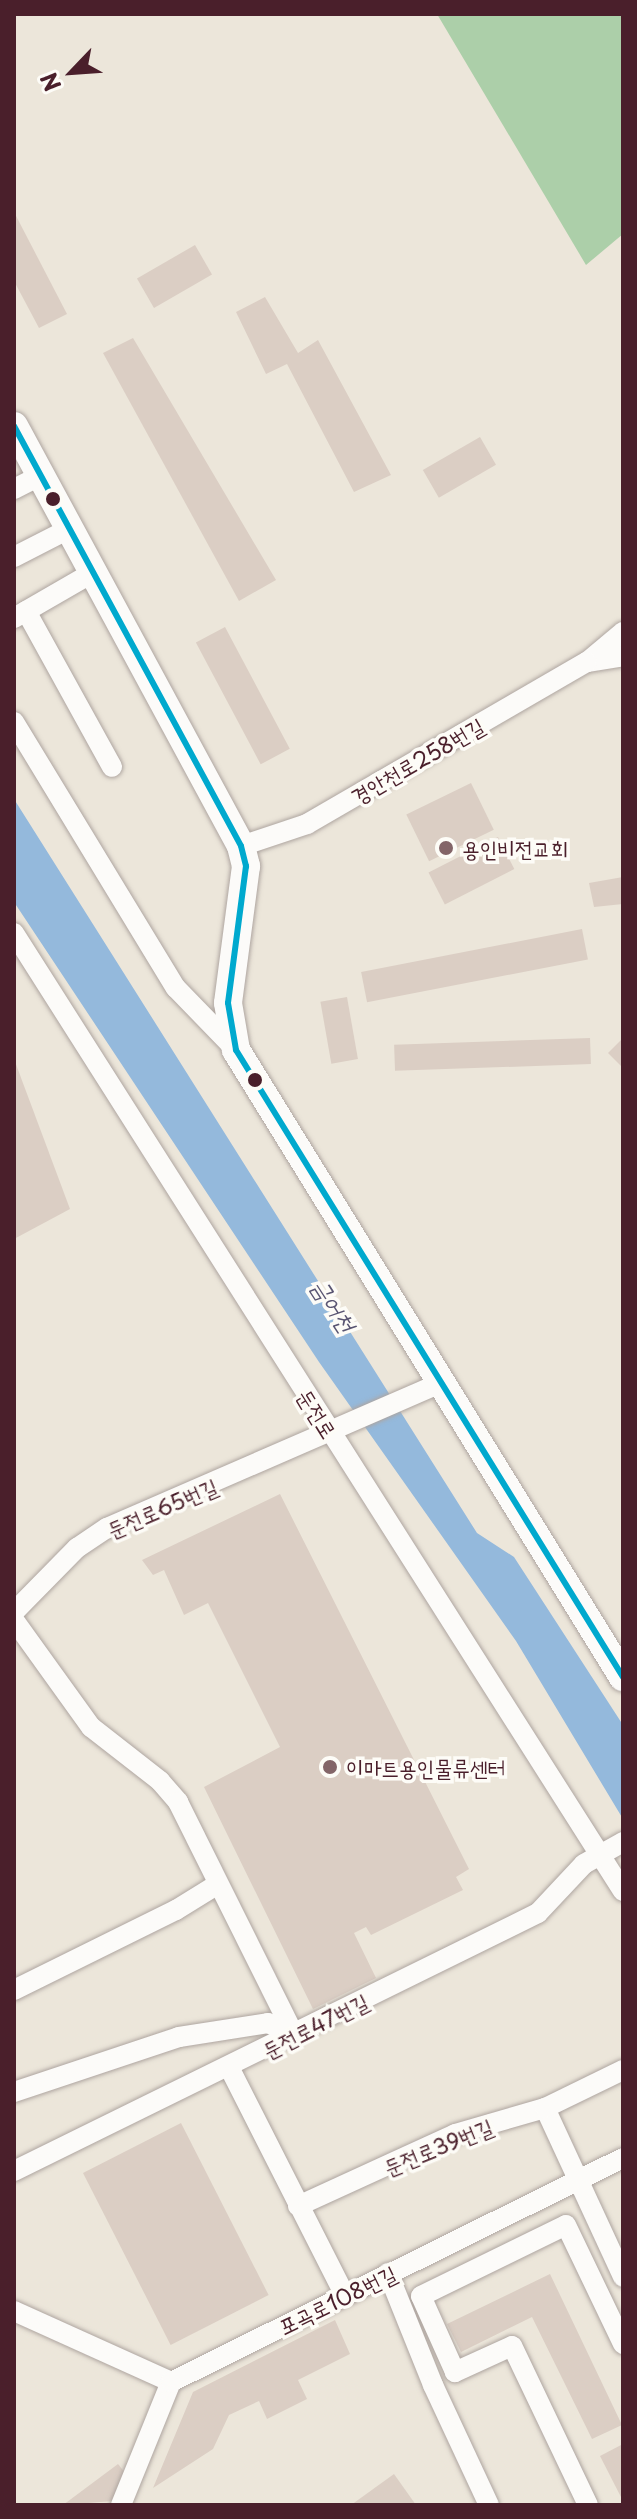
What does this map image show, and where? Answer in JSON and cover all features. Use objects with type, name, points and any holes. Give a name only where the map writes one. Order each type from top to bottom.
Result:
[{"type":"street","points":[[14,426],[67,530],[241,846],[246,866],[228,1003],[236,1050]]},
{"type":"street","points":[[14,489],[39,476]]},
{"type":"street","points":[[14,557],[67,530]]},
{"type":"street","points":[[92,573],[20,614],[112,767]]},
{"type":"street","points":[[587,662],[623,632]]},
{"type":"street","points":[[587,662],[623,656]]},
{"type":"street","name":"경안천로258번길","points":[[241,846],[307,824],[587,662]]},
{"type":"street","points":[[14,722],[176,988],[236,1050],[433,1387],[623,1677]]},
{"type":"street","name":"둔전로","points":[[14,933],[338,1430],[623,1891]]},
{"type":"street","name":"둔전로65번길","points":[[14,1612],[77,1548],[107,1528],[433,1387]]},
{"type":"street","points":[[14,1620],[91,1727],[160,1781],[178,1802],[294,2035]]},
{"type":"street","name":"둔전로47번길","points":[[14,2171],[230,2069],[538,1913],[584,1864],[623,1842]]},
{"type":"street","points":[[14,1990],[176,1910],[218,1884]]},
{"type":"street","points":[[14,2092],[179,2037],[268,2023],[294,2035]]},
{"type":"street","points":[[230,2069],[344,2294]]},
{"type":"street","name":"둔전로39번길","points":[[298,2206],[455,2134],[545,2108],[623,2070]]},
{"type":"street","points":[[545,2108],[575,2182],[623,2277]]},
{"type":"street","name":"포곡로108번길","points":[[171,2382],[623,2158]]},
{"type":"street","points":[[588,2505],[512,2346],[455,2372],[421,2296],[566,2225],[623,2344]]},
{"type":"street","points":[[388,2273],[489,2505]]},
{"type":"street","points":[[14,2311],[171,2382],[121,2505]]},
{"type":"green space","points":[[437,14],[623,14],[623,234],[586,265]]},
{"type":"water","name":"금어천","points":[[14,799],[477,1533],[514,1557],[623,1725],[623,1819],[516,1641],[319,1362],[14,902]]},
{"type":"building","points":[[14,212],[67,314],[39,328],[14,281]]},
{"type":"building","points":[[195,245],[212,274],[154,308],[137,278]]},
{"type":"building","points":[[265,297],[298,353],[318,340],[391,475],[354,492],[287,364],[266,374],[236,312]]},
{"type":"building","points":[[133,338],[276,580],[239,601],[103,353]]},
{"type":"building","points":[[480,437],[496,465],[439,498],[423,470]]},
{"type":"building","points":[[225,627],[290,749],[261,764],[196,642]]},
{"type":"building","points":[[471,783],[494,830],[429,861],[406,815]]},
{"type":"building","points":[[498,837],[514,869],[445,904],[429,872]]},
{"type":"building","points":[[623,877],[623,904],[594,907],[589,883]]},
{"type":"building","points":[[582,929],[588,959],[367,1002],[361,972]]},
{"type":"building","points":[[347,997],[358,1059],[331,1064],[320,1002]]},
{"type":"building","points":[[590,1038],[591,1064],[395,1071],[394,1045]]},
{"type":"building","points":[[623,1038],[623,1068],[608,1053]]},
{"type":"building","points":[[14,1059],[70,1209],[14,1239]]},
{"type":"building","name":"이마트용인물류센터","points":[[280,1494],[469,1869],[456,1877],[463,1890],[371,1935],[366,1927],[354,1933],[376,1978],[313,2009],[204,1787],[280,1747],[208,1603],[184,1615],[164,1570],[153,1575],[142,1560]]},
{"type":"building","points":[[181,2123],[269,2295],[171,2345],[83,2173]]},
{"type":"building","points":[[550,2274],[622,2425],[592,2439],[532,2317],[461,2352],[447,2324]]},
{"type":"building","points":[[335,2320],[350,2354],[298,2380],[307,2399],[267,2419],[259,2401],[229,2415],[213,2449],[153,2488],[193,2392]]},
{"type":"building","points":[[623,2444],[623,2501],[600,2456]]},
{"type":"building","points":[[118,2464],[126,2474],[113,2501],[63,2505]]},
{"type":"building","points":[[394,2474],[416,2505],[351,2505]]},
{"type":"transit line","points":[[14,426],[241,846],[246,866],[228,1003],[236,1050],[623,1677]]},
{"type":"place","name":"용인비전교회","points":[[446,848]]},
{"type":"place","name":"이마트용인물류센터","points":[[330,1767]]}]
